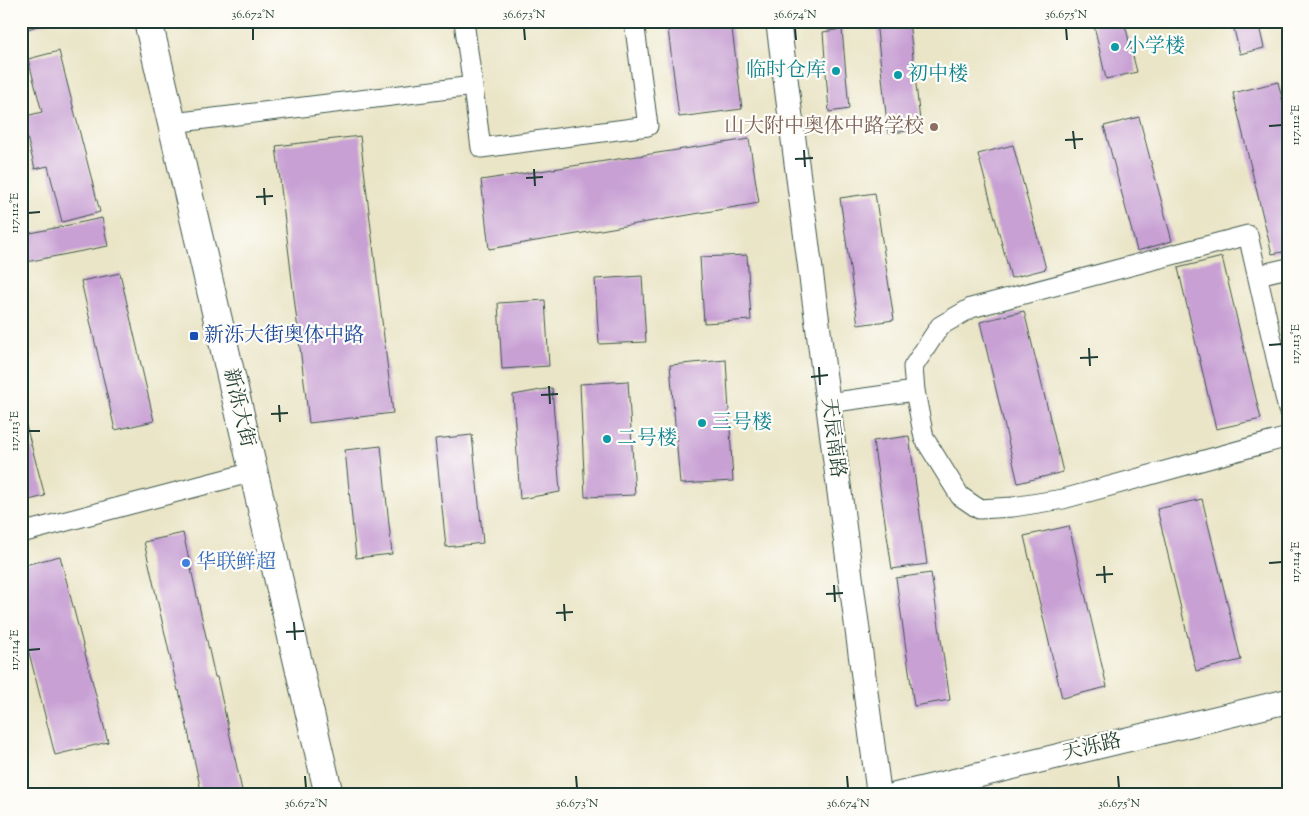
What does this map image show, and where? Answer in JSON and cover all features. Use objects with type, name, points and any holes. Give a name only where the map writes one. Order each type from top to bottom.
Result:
[{"type":"main road","name":"新泺大街","points":[[148,21],[329,795]]},
{"type":"street","points":[[464,21],[481,148],[648,126],[634,21]]},
{"type":"street","name":"天辰南路","points":[[778,21],[879,795]]},
{"type":"street","points":[[173,123],[473,86]]},
{"type":"street","points":[[1288,410],[1248,235],[971,308],[940,326],[912,367],[924,438],[960,496],[979,509],[1013,507],[1063,499],[1288,438]]},
{"type":"street","points":[[1258,275],[1288,268]]},
{"type":"street","points":[[828,403],[915,390]]},
{"type":"street","points":[[21,533],[253,472]]},
{"type":"street","name":"天泺路","points":[[896,795],[1288,701]]},
{"type":"building","points":[[21,21],[50,21],[50,22],[21,31]]},
{"type":"building","points":[[667,21],[731,21],[742,109],[679,117]]},
{"type":"building","name":"初中楼","points":[[876,21],[909,21],[921,130],[888,133]]},
{"type":"building","name":"小学楼","points":[[1093,21],[1124,21],[1137,72],[1106,79]]},
{"type":"building","points":[[1232,21],[1258,21],[1264,48],[1240,54]]},
{"type":"building","name":"临时仓库","points":[[842,29],[849,109],[829,112],[823,32]]},
{"type":"building","points":[[59,51],[100,212],[62,222],[48,166],[35,169],[22,117],[42,112],[28,59]]},
{"type":"building","points":[[1278,82],[1288,122],[1288,251],[1272,254],[1233,93]]},
{"type":"building","points":[[1139,117],[1172,241],[1137,251],[1104,126]]},
{"type":"building","points":[[360,136],[393,413],[309,423],[276,146]]},
{"type":"building","points":[[749,139],[759,203],[489,249],[481,180]]},
{"type":"building","points":[[1013,145],[1046,269],[1011,278],[978,154]]},
{"type":"building","points":[[875,193],[894,320],[858,325],[840,198]]},
{"type":"building","points":[[102,218],[108,246],[21,263],[21,235]]},
{"type":"building","points":[[747,255],[751,320],[704,323],[700,257]]},
{"type":"building","points":[[1222,257],[1261,419],[1216,429],[1178,268]]},
{"type":"building","points":[[120,273],[154,421],[115,430],[81,281]]},
{"type":"building","points":[[642,276],[646,342],[599,344],[595,279]]},
{"type":"building","points":[[545,300],[549,366],[502,369],[498,303]]},
{"type":"building","points":[[1024,311],[1063,472],[1018,483],[980,322]]},
{"type":"building","name":"三号楼","points":[[726,360],[733,481],[680,484],[670,365]]},
{"type":"building","name":"二号楼","points":[[628,381],[635,495],[585,497],[580,384]]},
{"type":"building","points":[[552,388],[560,492],[520,499],[513,395]]},
{"type":"building","points":[[21,407],[45,496],[21,502]]},
{"type":"building","points":[[472,435],[483,543],[446,547],[435,439]]},
{"type":"building","points":[[909,436],[927,564],[892,569],[873,441]]},
{"type":"building","points":[[381,446],[392,554],[356,558],[345,450]]},
{"type":"building","points":[[1202,499],[1241,660],[1196,671],[1157,509]]},
{"type":"building","points":[[1069,526],[1107,687],[1062,698],[1024,536]]},
{"type":"building","points":[[183,533],[243,795],[202,795],[178,691],[144,542]]},
{"type":"building","points":[[60,556],[108,742],[55,755],[21,621],[21,566]]},
{"type":"building","points":[[931,573],[950,700],[914,706],[896,578]]},
{"type":"place","name":"小学楼","points":[[1115,47]]},
{"type":"place","name":"临时仓库","points":[[836,71]]},
{"type":"place","name":"初中楼","points":[[898,75]]},
{"type":"place","name":"山大附中奥体中路学校","points":[[934,127]]},
{"type":"place","name":"新泺大街奥体中路","points":[[194,336]]},
{"type":"place","name":"三号楼","points":[[702,423]]},
{"type":"place","name":"二号楼","points":[[607,439]]},
{"type":"place","name":"华联鲜超","points":[[186,563]]}]
